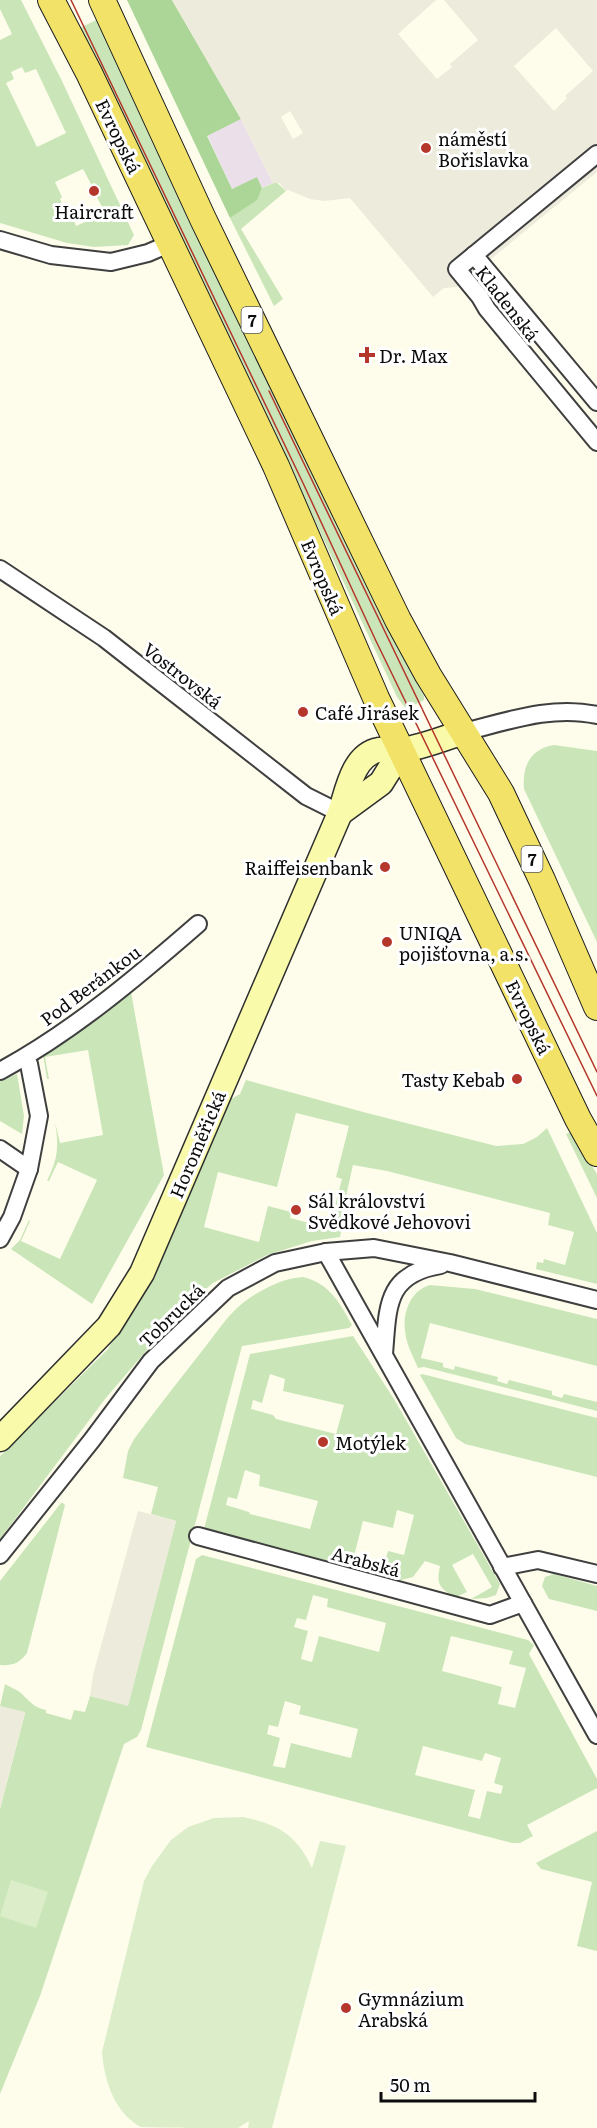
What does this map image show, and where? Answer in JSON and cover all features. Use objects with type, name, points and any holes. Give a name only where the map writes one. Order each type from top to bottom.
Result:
[{"type":"main road","name":"Evropská","points":[[51,0],[171,243],[276,466],[368,681],[401,751],[578,1119],[597,1153]]},
{"type":"main road","name":"7","points":[[102,0],[203,219],[398,620],[428,675],[501,793],[597,1007]]},
{"type":"main road","name":"Horoměřická","points":[[0,1439],[109,1326],[142,1273],[340,813],[351,780],[365,756],[381,749],[401,751],[464,732]]},
{"type":"street","points":[[474,255],[597,154]]},
{"type":"street","points":[[0,240],[51,255],[111,262],[148,253],[171,243]]},
{"type":"street","name":"Kladenská","points":[[597,402],[474,255],[457,269],[487,309],[597,442]]},
{"type":"street","name":"Vostrovská","points":[[0,569],[104,638],[306,796],[340,813]]},
{"type":"street","points":[[464,732],[544,712],[580,711],[597,715]]},
{"type":"street","name":"Pod Beránkou","points":[[0,1071],[26,1057],[132,981],[198,924]]},
{"type":"street","points":[[0,1239],[12,1217],[29,1169],[39,1116],[29,1064]]},
{"type":"street","points":[[0,1149],[29,1169]]},
{"type":"street","name":"Tobrucká","points":[[0,1555],[92,1440],[151,1361],[228,1288],[275,1263],[326,1252],[375,1248],[450,1263]]},
{"type":"street","points":[[326,1252],[597,1735]]},
{"type":"street","points":[[384,1354],[387,1313],[391,1298],[399,1283],[423,1268],[450,1263],[597,1300]]},
{"type":"street","name":"Arabská","points":[[198,1536],[490,1615],[523,1603]]},
{"type":"street","points":[[502,1567],[538,1560],[597,1574]]},
{"type":"shaded area","name":"náměstí Bořislavka","points":[[172,0],[436,0],[398,34],[437,79],[452,67],[450,64],[478,40],[444,0],[597,0],[597,172],[457,287],[444,288],[433,297],[350,198],[324,201],[310,199],[286,191],[279,183],[273,183],[241,119]],"holes":[[[556,28],[593,71],[565,96],[567,98],[554,111],[514,66]],[[290,111],[303,133],[293,139],[281,117]]]},
{"type":"shaded area","points":[[241,119],[273,183],[262,188],[257,178],[232,189],[207,135]]},
{"type":"shaded area","points":[[138,1511],[176,1521],[128,1706],[90,1696],[93,1675]]},
{"type":"shaded area","points":[[0,1706],[25,1712],[0,1809]]},
{"type":"green space","points":[[0,0],[21,0],[62,81],[134,235],[128,245],[94,247],[67,243],[0,223],[0,40],[12,34],[0,9]],"holes":[[[22,67],[25,73],[36,69],[66,133],[37,147],[6,83],[14,79],[11,72]],[[83,169],[91,184],[95,183],[101,195],[97,197],[105,213],[76,226],[71,215],[68,216],[55,182]]]},
{"type":"green space","points":[[127,0],[172,0],[241,119],[207,136],[232,189],[257,177],[262,188],[257,200],[230,218]]},
{"type":"green space","points":[[98,19],[389,628],[424,696],[424,700],[406,709],[397,697],[282,450],[78,29]]},
{"type":"green space","points":[[276,182],[286,191],[241,229],[283,299],[274,306],[230,218],[256,200],[262,188]]},
{"type":"green space","points":[[554,745],[597,751],[597,942],[524,789],[524,773],[529,760],[539,750]]},
{"type":"green space","points":[[131,992],[164,1175],[92,1304],[11,1249],[20,1240],[29,1220],[21,1241],[60,1259],[97,1180],[58,1162],[47,1181],[57,1152],[55,1122],[60,1143],[103,1135],[88,1050],[45,1057],[49,1079],[47,1079],[43,1055]]},
{"type":"green space","points":[[17,1074],[24,1116],[22,1134],[0,1121],[0,1081]]},
{"type":"green space","points":[[246,1080],[496,1146],[523,1144],[537,1137],[547,1128],[597,1233],[597,1284],[536,1269],[537,1262],[543,1263],[544,1259],[565,1265],[574,1232],[548,1225],[550,1213],[387,1171],[353,1165],[342,1214],[345,1215],[340,1237],[312,1241],[267,1255],[213,1283],[181,1310],[105,1399],[0,1539],[0,1456],[108,1349],[231,1099],[240,1094]],"holes":[[[296,1113],[349,1126],[336,1177],[342,1179],[329,1228],[290,1218],[291,1212],[268,1206],[259,1242],[204,1227],[218,1172],[277,1187]]]},
{"type":"green space","points":[[571,1132],[597,1174],[597,1198],[566,1134]]},
{"type":"green space","points":[[303,1277],[327,1289],[352,1325],[349,1328],[242,1346],[141,1730],[137,1737],[124,1744],[40,1996],[0,2094],[0,1809],[25,1713],[0,1706],[5,1684],[36,1706],[46,1710],[46,1713],[71,1720],[74,1710],[85,1712],[90,1696],[128,1705],[176,1521],[151,1514],[158,1487],[123,1478],[128,1451],[134,1439],[232,1313],[264,1289],[280,1282]]},
{"type":"green space","points":[[430,1285],[475,1289],[597,1319],[597,1366],[430,1323],[421,1358],[443,1363],[443,1367],[454,1370],[455,1366],[498,1377],[497,1381],[507,1384],[509,1380],[552,1391],[552,1395],[562,1398],[564,1394],[597,1402],[597,1411],[424,1367],[418,1368],[407,1341],[406,1313],[408,1305],[417,1293]]},
{"type":"green space","name":"Motýlek","points":[[353,1336],[394,1399],[500,1584],[496,1595],[471,1599],[492,1587],[473,1554],[452,1565],[467,1592],[454,1598],[440,1585],[438,1577],[440,1566],[425,1561],[413,1577],[389,1583],[381,1577],[204,1529],[250,1354]],"holes":[[[270,1374],[285,1379],[283,1391],[344,1405],[336,1434],[276,1419],[273,1415],[251,1409],[253,1400],[262,1403]],[[245,1470],[260,1475],[259,1486],[318,1501],[310,1529],[250,1514],[226,1505],[228,1497],[237,1499]],[[397,1510],[414,1515],[404,1555],[388,1551],[384,1564],[354,1556],[363,1521],[393,1528]]]},
{"type":"green space","points":[[420,1375],[597,1418],[597,1477],[465,1444],[456,1438]]},
{"type":"green space","points":[[61,1503],[65,1505],[27,1653],[15,1663],[0,1665],[0,1581]]},
{"type":"green space","points":[[202,1555],[528,1640],[534,1645],[529,1654],[597,1779],[597,1788],[527,1825],[533,1836],[520,1843],[512,1843],[146,1747],[196,1559]],"holes":[[[313,1595],[328,1599],[327,1607],[386,1623],[379,1652],[319,1636],[312,1662],[301,1659],[308,1631],[294,1627],[297,1618],[306,1620]],[[451,1636],[513,1651],[509,1664],[526,1668],[515,1708],[498,1704],[502,1687],[442,1671]],[[285,1701],[301,1706],[299,1714],[358,1729],[351,1758],[291,1743],[285,1768],[273,1766],[280,1738],[267,1734],[269,1725],[278,1727]],[[423,1746],[482,1761],[485,1753],[501,1758],[494,1783],[503,1786],[501,1794],[487,1791],[480,1819],[468,1816],[475,1790],[415,1775]]]},
{"type":"green space","points":[[554,1574],[597,1586],[597,1611],[549,1599],[542,1586],[545,1577]]},
{"type":"green space","points":[[243,1817],[266,1823],[285,1833],[300,1847],[312,1868],[320,1841],[346,1846],[272,2128],[248,2128],[249,2121],[238,2128],[141,2127],[132,2121],[117,2104],[108,2084],[102,2052],[144,1881],[171,1840],[188,1827],[214,1818]]},
{"type":"green space","points":[[597,1831],[597,1951],[577,1946],[592,1882],[541,1869],[536,1863]]},
{"type":"green space","points":[[11,1880],[48,1892],[36,1928],[0,1916]]},
{"type":"tram line","points":[[71,0],[303,483],[376,641],[597,1096]]},
{"type":"tram line","points":[[269,391],[597,1072]]},
{"type":"place","name":"náměstí Bořislavka","points":[[426,148]]},
{"type":"place","name":"Haircraft","points":[[94,191]]},
{"type":"place","name":"Dr. Max","points":[[367,355]]},
{"type":"place","name":"Café Jirásek","points":[[303,712]]},
{"type":"place","name":"Raiffeisenbank","points":[[385,867]]},
{"type":"place","name":"UNIQA pojišťovna, a.s.","points":[[387,942]]},
{"type":"place","name":"Tasty Kebab","points":[[517,1079]]},
{"type":"place","name":"Sál království Svědkové Jehovovi","points":[[296,1210]]},
{"type":"place","name":"Motýlek","points":[[323,1442]]},
{"type":"place","name":"Gymnázium Arabská","points":[[346,2008]]}]
